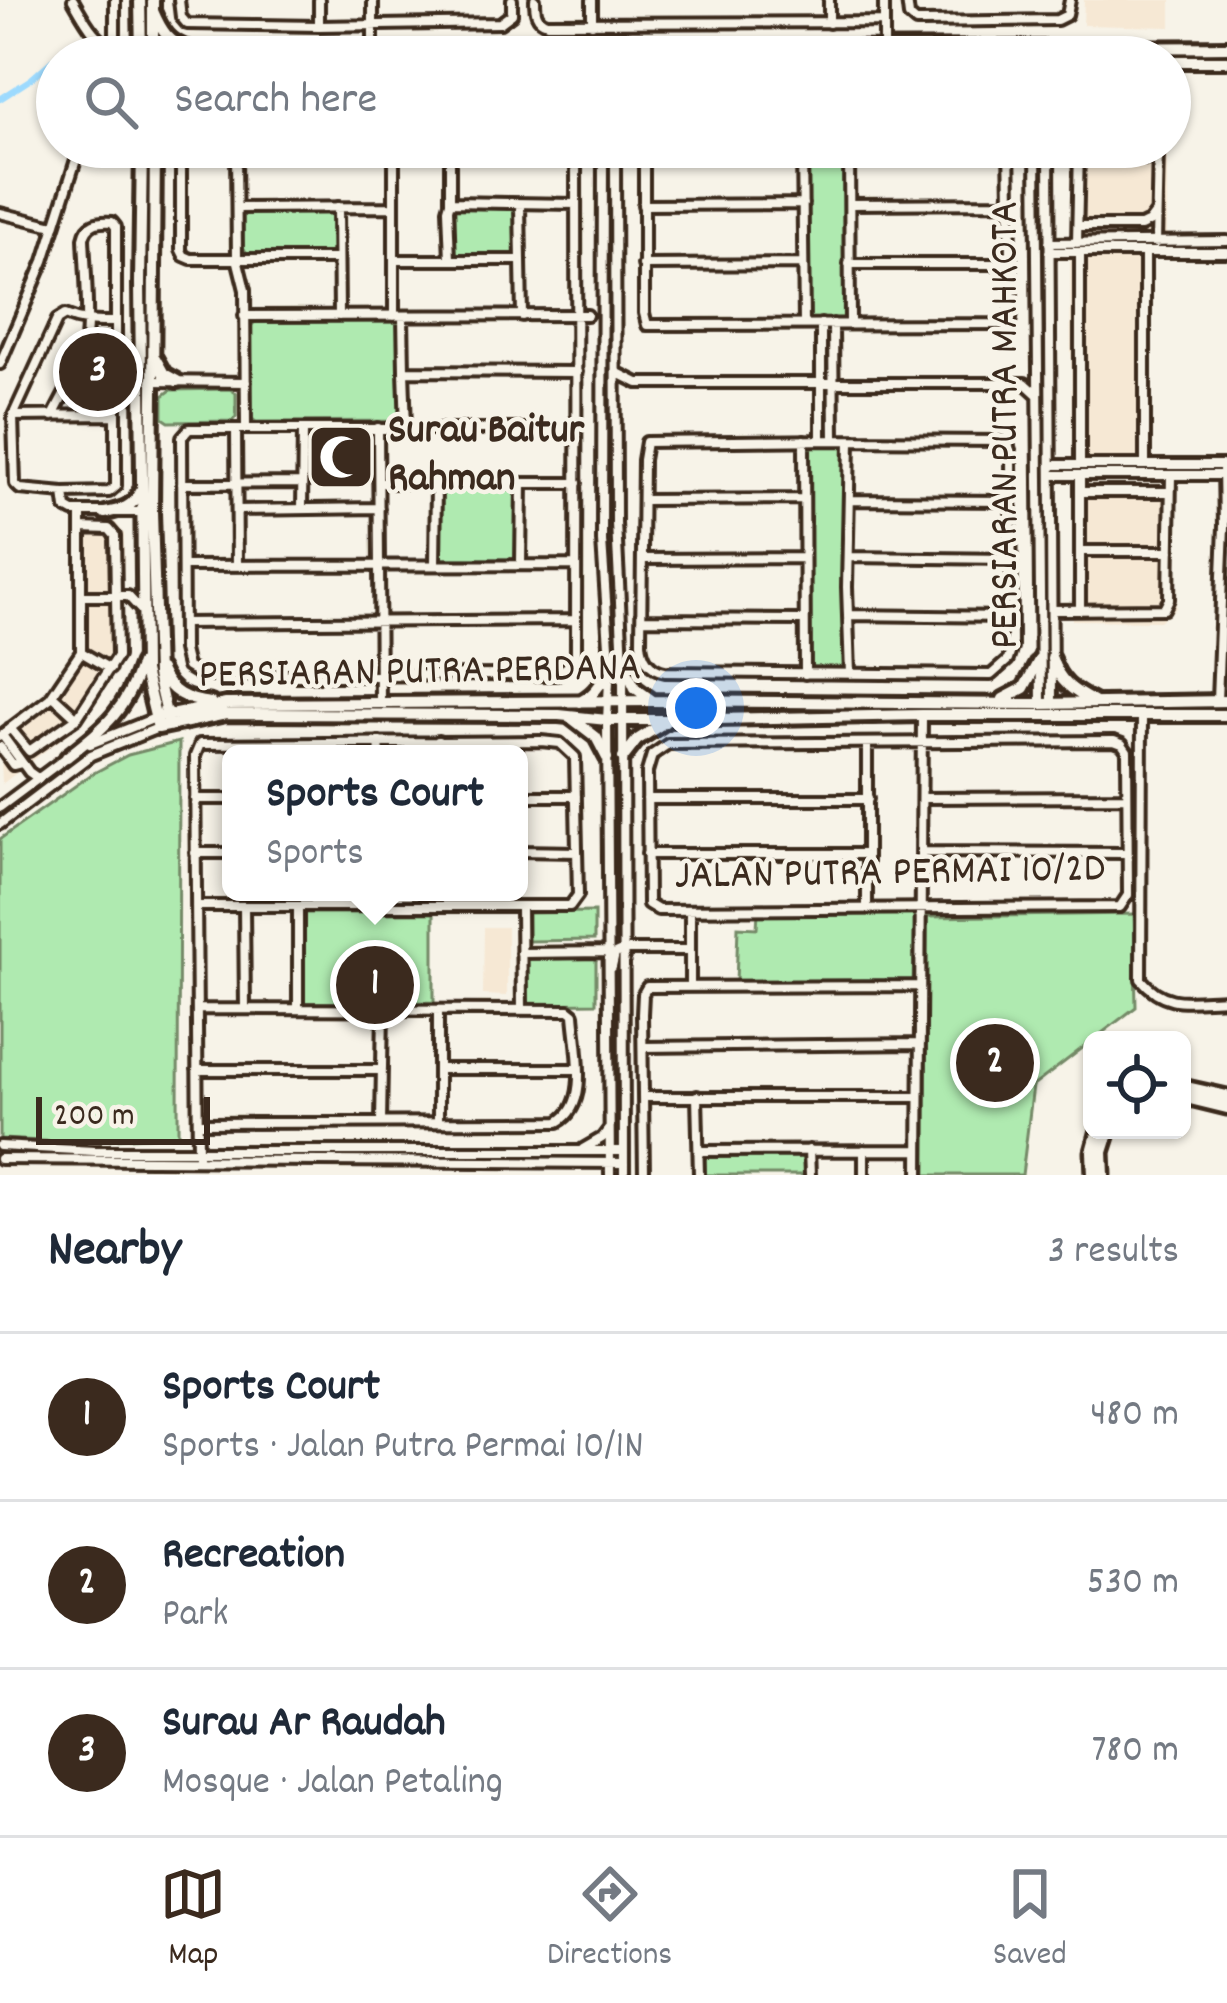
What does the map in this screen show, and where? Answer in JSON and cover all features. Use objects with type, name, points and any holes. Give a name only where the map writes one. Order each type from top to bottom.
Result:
[{"type":"highway","points":[[1191,1093],[1227,1097]]},
{"type":"highway","points":[[1191,1095],[1227,1107]]},
{"type":"highway","points":[[1094,1175],[1097,1139]]},
{"type":"highway","points":[[1103,1175],[1106,1139]]},
{"type":"main road","points":[[140,0],[144,36]]},
{"type":"main road","points":[[149,36],[153,5]]},
{"type":"main road","points":[[153,5],[167,36]]},
{"type":"main road","points":[[1191,48],[1227,47]]},
{"type":"main road","points":[[1191,62],[1227,61]]},
{"type":"main road","points":[[142,168],[140,283],[148,381],[142,486],[147,512],[142,545],[143,612],[150,655],[172,691],[198,701],[226,704]]},
{"type":"main road","points":[[155,168],[146,682],[162,721]]},
{"type":"main road","points":[[154,355],[161,371],[175,381],[154,402]]},
{"type":"main road","points":[[110,513],[132,504],[142,486]]},
{"type":"main road","points":[[110,513],[133,524],[142,545]]},
{"type":"main road","points":[[67,757],[119,712],[150,655]]},
{"type":"main road","points":[[994,703],[1024,688],[1046,659],[1064,684],[1095,703]]},
{"type":"main road","points":[[577,704],[596,692],[616,662],[635,688],[654,701]]},
{"type":"main road","name":"PERSIARAN PUTRA PERDANA","points":[[162,721],[226,704],[1047,705],[1222,700]]},
{"type":"main road","points":[[1014,717],[1047,705],[1084,716]]},
{"type":"main road","name":"PERSIARAN PUTRA PERDANA","points":[[162,721],[226,714],[559,715],[607,720],[1227,715]]},
{"type":"main road","points":[[559,715],[587,728],[607,758]]},
{"type":"main road","points":[[623,758],[637,740],[668,720]]},
{"type":"street","points":[[73,0],[99,36]]},
{"type":"street","points":[[115,0],[116,36]]},
{"type":"street","points":[[179,0],[182,17],[191,25],[319,26],[504,22],[512,14],[512,0]]},
{"type":"street","points":[[319,0],[319,26]]},
{"type":"street","points":[[373,0],[373,36]]},
{"type":"street","points":[[535,0],[542,22],[884,22]]},
{"type":"street","points":[[592,0],[592,24]]},
{"type":"street","points":[[829,0],[829,22]]},
{"type":"street","points":[[884,0],[884,36]]},
{"type":"street","points":[[907,0],[909,16],[922,22],[1057,20],[1067,15],[1070,0]]},
{"type":"street","points":[[0,364],[44,261],[73,168]]},
{"type":"street","points":[[182,168],[184,256],[338,259]]},
{"type":"street","points":[[236,168],[245,382],[236,484],[237,566]]},
{"type":"street","points":[[394,168],[394,260],[406,428]]},
{"type":"street","points":[[450,168],[450,259]]},
{"type":"street","points":[[576,168],[582,315],[576,652],[571,664],[556,675],[202,676],[187,668],[183,656],[182,437],[189,429],[577,429]]},
{"type":"street","points":[[602,168],[602,541],[623,703],[624,1175]]},
{"type":"street","points":[[610,1175],[607,720],[616,662],[616,168]]},
{"type":"street","points":[[644,168],[647,325],[1002,325],[1011,319],[1012,310],[1009,168]]},
{"type":"street","points":[[802,168],[804,324]]},
{"type":"street","points":[[849,168],[850,324]]},
{"type":"street","name":"PERSIARAN PUTRA MAHKOTA","points":[[1036,168],[1038,511],[1047,705]]},
{"type":"street","name":"PERSIARAN PUTRA MAHKOTA","points":[[1046,659],[1052,610],[1048,168]]},
{"type":"street","points":[[1079,168],[1074,248],[1080,610]]},
{"type":"street","points":[[1154,243],[1158,168]]},
{"type":"street","points":[[450,202],[576,204]]},
{"type":"street","points":[[850,204],[1010,203]]},
{"type":"street","points":[[644,205],[803,204]]},
{"type":"street","points":[[520,205],[521,316]]},
{"type":"street","points":[[338,207],[339,316]]},
{"type":"street","points":[[237,208],[394,207]]},
{"type":"street","points":[[0,213],[55,226]]},
{"type":"street","points":[[1036,213],[1047,248],[1037,281]]},
{"type":"street","points":[[1078,226],[1141,226],[1155,213]]},
{"type":"street","points":[[1049,218],[1055,234],[1074,248]]},
{"type":"street","points":[[53,416],[83,354],[86,340],[86,323],[85,238],[98,222],[112,222],[116,227],[116,322],[116,340],[116,356],[116,389],[116,415],[114,489],[64,494],[16,487],[13,416],[59,317],[86,323],[116,322]]},
{"type":"street","points":[[1141,226],[1152,232],[1154,243]]},
{"type":"street","points":[[603,248],[609,235],[616,233]]},
{"type":"street","points":[[1049,280],[1056,262],[1074,248],[1227,241]]},
{"type":"street","points":[[1047,248],[1227,252]]},
{"type":"street","points":[[1145,252],[1145,465]]},
{"type":"street","points":[[394,260],[520,260]]},
{"type":"street","points":[[643,265],[803,264]]},
{"type":"street","points":[[849,264],[1010,264]]},
{"type":"street","points":[[582,315],[600,307],[603,294]]},
{"type":"street","points":[[244,316],[582,315],[597,319],[604,336]]},
{"type":"street","points":[[827,324],[833,362],[834,440]]},
{"type":"street","points":[[803,382],[816,372],[827,324]]},
{"type":"street","points":[[86,340],[116,340]]},
{"type":"street","points":[[83,354],[116,356]]},
{"type":"street","points":[[820,362],[820,440]]},
{"type":"street","points":[[833,362],[849,382]]},
{"type":"street","points":[[617,372],[638,382],[1025,383],[1037,369]]},
{"type":"street","points":[[404,371],[578,372]]},
{"type":"street","points":[[148,381],[245,382]]},
{"type":"street","points":[[617,402],[626,388],[638,382]]},
{"type":"street","points":[[803,382],[821,407]]},
{"type":"street","points":[[834,405],[849,382]]},
{"type":"street","points":[[1025,383],[1038,395]]},
{"type":"street","points":[[69,384],[116,389]]},
{"type":"street","points":[[13,416],[116,415]]},
{"type":"street","points":[[378,428],[380,703]]},
{"type":"street","points":[[302,509],[303,429]]},
{"type":"street","points":[[1038,432],[1049,470],[1038,511]]},
{"type":"street","points":[[1051,438],[1060,460],[1075,470]]},
{"type":"street","points":[[653,440],[820,440],[1007,440],[1011,450],[1012,650],[1005,664],[991,675],[658,671],[642,654],[644,445],[653,440]]},
{"type":"street","points":[[804,440],[805,674]]},
{"type":"street","points":[[850,441],[850,674]]},
{"type":"street","points":[[1051,504],[1055,484],[1075,470],[1145,465],[1225,470]]},
{"type":"street","points":[[1049,470],[1171,475],[1225,470]]},
{"type":"street","points":[[1222,700],[1225,470]]},
{"type":"street","points":[[1052,610],[1164,609],[1169,599],[1171,475]]},
{"type":"street","points":[[380,482],[577,483]]},
{"type":"street","points":[[182,484],[302,483]]},
{"type":"street","points":[[435,566],[436,483]]},
{"type":"street","points":[[521,564],[522,484]]},
{"type":"street","points":[[1080,492],[1171,492]]},
{"type":"street","points":[[64,494],[66,508],[81,513],[147,512]]},
{"type":"street","points":[[644,500],[803,499]]},
{"type":"street","points":[[849,500],[1010,500]]},
{"type":"street","points":[[237,510],[380,508]]},
{"type":"street","points":[[4,733],[52,695],[81,652],[81,513]]},
{"type":"street","points":[[602,541],[611,542],[616,523]]},
{"type":"street","points":[[4,733],[29,751],[77,718],[117,656],[113,532],[81,528]]},
{"type":"street","points":[[1080,551],[1170,551]]},
{"type":"street","points":[[848,557],[1010,560]]},
{"type":"street","points":[[642,560],[803,558]]},
{"type":"street","points":[[183,566],[576,565]]},
{"type":"street","points":[[82,596],[132,599],[143,612]]},
{"type":"street","points":[[848,615],[1010,617]]},
{"type":"street","points":[[642,619],[803,620]]},
{"type":"street","points":[[183,623],[576,620]]},
{"type":"street","points":[[81,652],[110,669]]},
{"type":"street","points":[[52,695],[77,718]]},
{"type":"street","points":[[920,1175],[922,715]]},
{"type":"street","points":[[1142,715],[1141,979],[1165,999],[1227,999]]},
{"type":"street","name":"PERSIARAN PUTRA PERDANA","points":[[0,807],[67,757],[103,737],[162,721]]},
{"type":"street","name":"PERSIARAN PUTRA PERDANA","points":[[0,824],[91,755],[162,721]]},
{"type":"street","points":[[4,733],[21,763],[48,786]]},
{"type":"street","points":[[438,741],[438,745]]},
{"type":"street","points":[[867,854],[646,854],[648,763],[656,750],[668,744],[1117,741],[1127,751],[1127,853],[922,852]]},
{"type":"street","points":[[196,906],[563,908],[578,895],[575,757],[560,742],[200,743],[194,756],[198,1155]]},
{"type":"street","points":[[866,743],[867,908]]},
{"type":"street","points":[[0,747],[13,765],[21,763]]},
{"type":"street","points":[[528,796],[576,796]]},
{"type":"street","points":[[922,798],[1126,797]]},
{"type":"street","points":[[195,799],[222,799]]},
{"type":"street","points":[[647,799],[868,800]]},
{"type":"street","points":[[528,852],[578,855]]},
{"type":"street","points":[[195,853],[222,853]]},
{"type":"street","name":"JALAN PUTRA PERMAI 10/2D","points":[[646,854],[651,908],[690,910],[1117,908],[1126,901],[1127,853]]},
{"type":"street","points":[[382,901],[382,907]]},
{"type":"street","points":[[437,901],[437,907]]},
{"type":"street","points":[[244,906],[245,1009]]},
{"type":"street","points":[[298,906],[298,1010]]},
{"type":"street","points":[[521,908],[522,1010]]},
{"type":"street","points":[[690,910],[690,986]]},
{"type":"street","points":[[521,953],[595,952],[617,945],[624,913]]},
{"type":"street","points":[[608,970],[615,954],[627,947],[689,950]]},
{"type":"street","points":[[595,952],[608,970]]},
{"type":"street","points":[[644,1175],[643,1000],[647,987],[920,986]]},
{"type":"street","points":[[197,1009],[573,1012],[578,1069],[577,1102],[572,1112],[554,1122],[198,1123]]},
{"type":"street","points":[[381,1122],[383,1010]]},
{"type":"street","points":[[438,1010],[438,1121]]},
{"type":"street","points":[[643,1047],[920,1044]]},
{"type":"street","points":[[438,1069],[578,1069]]},
{"type":"street","points":[[197,1070],[382,1070]]},
{"type":"street","points":[[697,1096],[699,1175]]},
{"type":"street","points":[[644,1097],[919,1097]]},
{"type":"street","points":[[581,1150],[608,1132],[610,1117]]},
{"type":"street","points":[[0,1145],[198,1155],[624,1163]]},
{"type":"street","points":[[809,1150],[810,1175]]},
{"type":"street","points":[[864,1150],[864,1175]]},
{"type":"street","points":[[699,1151],[919,1150]]},
{"type":"street","points":[[0,1159],[624,1151]]},
{"type":"street","points":[[524,1175],[525,1160]]},
{"type":"street","points":[[581,1162],[598,1173]]},
{"type":"shaded area","points":[[1084,0],[1171,0],[1171,27],[1083,25]]},
{"type":"shaded area","points":[[1070,168],[1167,168],[1167,234],[1071,235]]},
{"type":"shaded area","points":[[1151,258],[1153,459],[1072,460],[1070,259]]},
{"type":"shaded area","points":[[1073,486],[1177,487],[1176,608],[1160,621],[1072,620]]},
{"type":"shaded area","points":[[76,522],[115,522],[124,534],[123,661],[78,726],[2,784],[0,731],[49,690],[76,648]]},
{"type":"shaded area","points":[[484,927],[507,927],[507,996],[483,995]]},
{"type":"green space","points":[[804,168],[847,168],[848,320],[806,320]]},
{"type":"green space","points":[[455,207],[515,207],[515,255],[455,255]]},
{"type":"green space","points":[[248,212],[329,212],[334,218],[333,251],[248,255],[243,247],[243,216]]},
{"type":"green space","points":[[402,320],[402,417],[397,421],[256,422],[251,418],[251,326],[256,321]]},
{"type":"green space","points":[[230,389],[236,393],[232,421],[169,422],[163,418],[163,396],[171,390]]},
{"type":"green space","points":[[806,445],[847,445],[848,669],[806,669]]},
{"type":"green space","points":[[441,487],[516,487],[516,559],[441,559]]},
{"type":"green space","points":[[179,742],[178,1135],[64,1142],[0,1139],[0,839],[92,774],[128,755]]},
{"type":"green space","points":[[594,912],[594,940],[528,941],[528,913]]},
{"type":"green space","points":[[758,912],[915,912],[913,982],[736,983],[738,927],[757,928]]},
{"type":"green space","points":[[302,913],[434,913],[434,1002],[302,1003]]},
{"type":"green space","points":[[1134,914],[1136,1007],[1105,1031],[1083,1031],[1083,1048],[1033,1086],[1022,1175],[926,1175],[927,917]]},
{"type":"green space","points":[[528,955],[596,955],[596,1003],[528,1004]]},
{"type":"green space","points":[[705,1154],[805,1154],[805,1175],[705,1175]]},
{"type":"waterway","points":[[0,99],[36,75]]},
{"type":"place","name":"Surau Ar Raudah","points":[[98,372]]},
{"type":"place","name":"Surau Baitur Rahman","points":[[341,457]]},
{"type":"place","name":"Sports Court","points":[[375,985]]},
{"type":"place","name":"Recreation","points":[[995,1063]]}]
